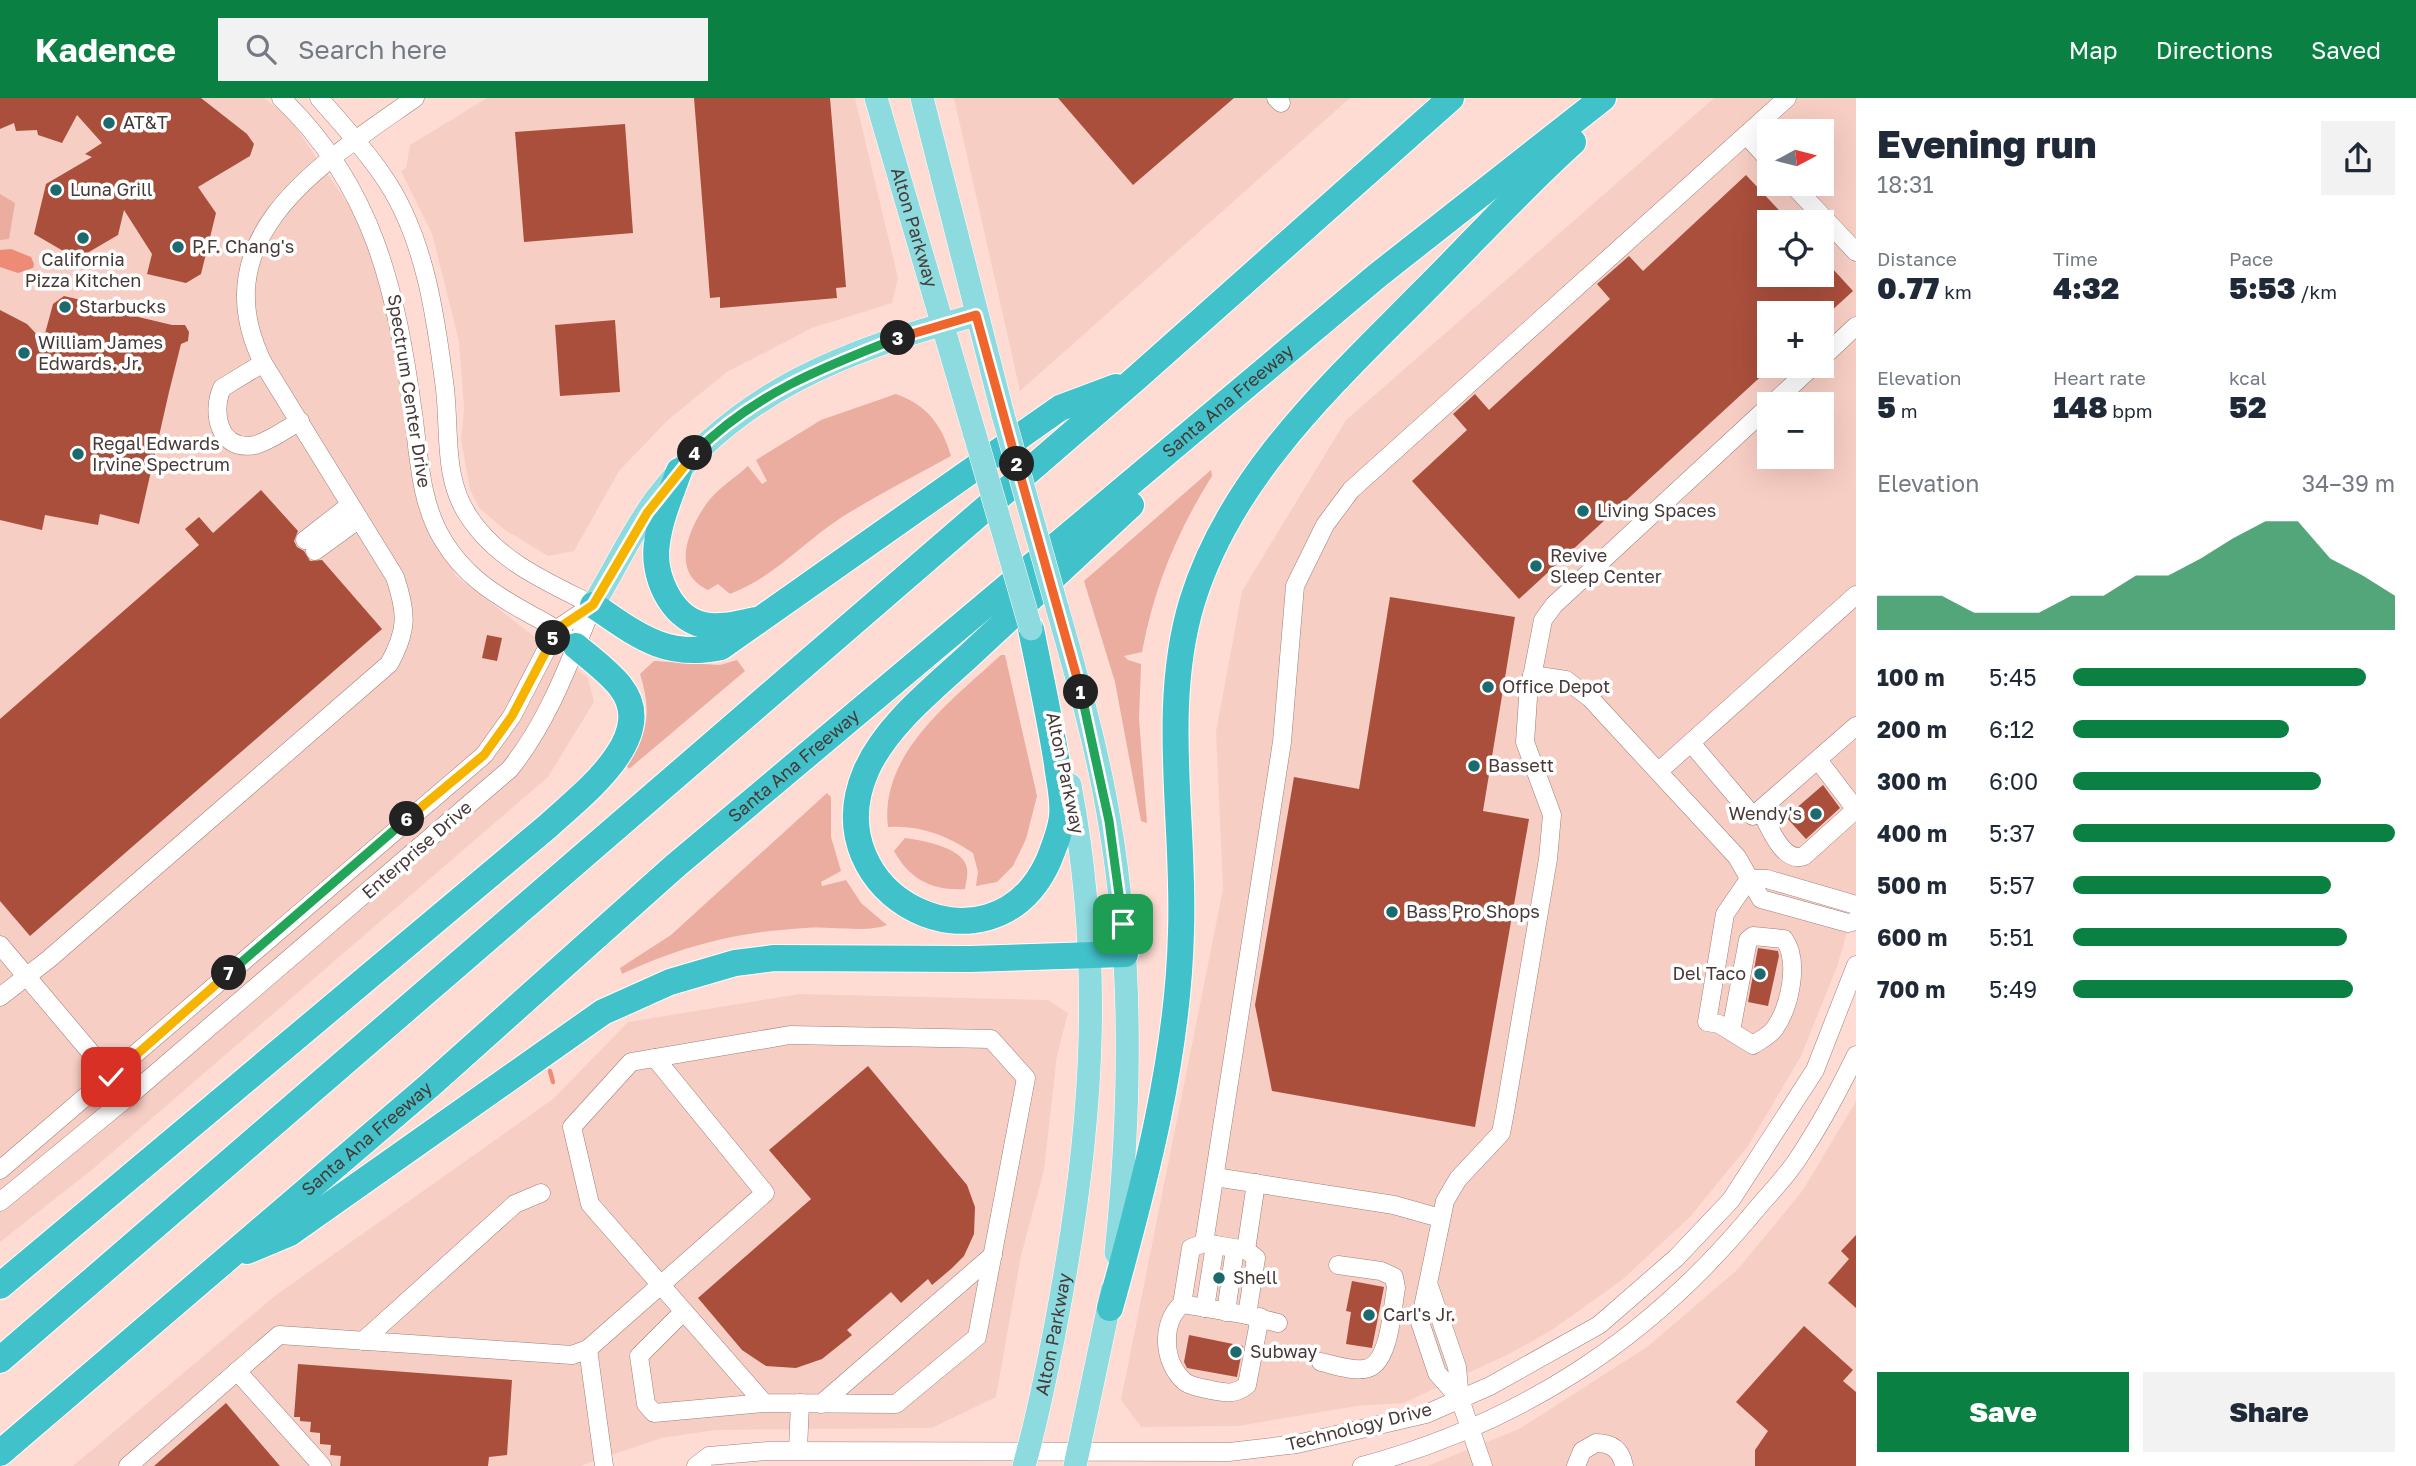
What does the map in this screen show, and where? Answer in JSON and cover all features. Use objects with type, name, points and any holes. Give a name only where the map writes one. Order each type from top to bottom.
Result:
[{"type":"highway","points":[[0,1360],[1133,380],[1451,98]]},
{"type":"highway","name":"Santa Ana Freeway","points":[[0,1453],[430,1085],[675,866],[1384,271],[1603,98]]},
{"type":"highway","points":[[1110,1308],[1135,1219],[1174,1012],[1181,929],[1176,753],[1178,671],[1192,602],[1210,554],[1254,479],[1311,406],[1556,157],[1620,98]]},
{"type":"highway","points":[[1031,629],[1063,804],[1055,847],[1029,895],[1008,910],[970,920],[934,917],[917,912],[889,893],[877,880],[866,861],[856,831],[859,789],[868,768],[886,740],[957,667],[1384,271]]},
{"type":"highway","points":[[593,605],[644,640],[671,649],[697,652],[721,648],[1060,408],[1133,380]]},
{"type":"highway","points":[[679,471],[656,545],[657,568],[663,588],[681,612],[704,625],[732,625],[765,618]]},
{"type":"highway","points":[[0,1286],[548,826],[609,769],[623,748],[630,726],[630,710],[621,687],[567,638]]},
{"type":"highway","points":[[220,1263],[290,1233],[603,1012],[670,982],[735,963],[775,958],[1125,954]]},
{"type":"main road","name":"Alton Parkway","points":[[876,98],[945,324],[1031,629],[1071,791],[1092,956],[1086,1136],[1055,1331],[1026,1459]]},
{"type":"main road","name":"Alton Parkway","points":[[922,98],[976,315],[1058,607],[1101,774],[1116,870],[1125,954],[1125,1143],[1110,1308],[1077,1459]]},
{"type":"main road","points":[[593,605],[647,513],[679,471],[715,434],[773,391],[907,334],[976,315]]},
{"type":"street","name":"Spectrum Center Drive","points":[[281,98],[309,128],[333,160],[365,212],[390,279],[403,343],[424,489],[434,523],[452,554],[476,580],[567,638]]},
{"type":"street","name":"Spectrum Center Drive","points":[[319,98],[393,192],[422,267],[436,324],[446,400],[451,481],[458,498],[478,530],[505,556],[593,605]]},
{"type":"street","points":[[0,997],[389,664],[404,632],[402,604],[394,577],[263,363],[247,326],[244,291],[251,258],[274,212],[355,141],[415,98]]},
{"type":"street","points":[[1205,1308],[1215,1177],[1282,742],[1295,586],[1325,525],[1351,490],[1787,98]]},
{"type":"street","points":[[1746,135],[1757,147]]},
{"type":"street","points":[[1803,196],[1856,252]]},
{"type":"street","points":[[1834,347],[1856,327]]},
{"type":"street","points":[[263,363],[222,388],[216,414],[223,435],[234,443],[256,444],[300,421]]},
{"type":"street","points":[[1784,392],[1800,378]]},
{"type":"street","points":[[1483,1466],[1460,1399],[1457,1367],[1429,1286],[1445,1201],[1458,1180],[1500,1133],[1548,859],[1552,815],[1525,742],[1532,675],[1543,620],[1554,605],[1757,417]]},
{"type":"street","points":[[310,545],[354,512]]},
{"type":"street","points":[[1659,771],[1856,595]]},
{"type":"street","name":"Enterprise Drive","points":[[0,1170],[484,755],[593,605]]},
{"type":"street","name":"Enterprise Drive","points":[[0,1202],[128,1097],[510,769],[551,705],[566,675],[567,638],[593,605]]},
{"type":"street","points":[[1532,675],[1566,680],[1576,686],[1659,771],[1737,857],[1761,899],[1848,923],[1856,921]]},
{"type":"street","points":[[1691,743],[1753,816],[1856,726]]},
{"type":"street","points":[[1760,810],[1783,850],[1793,857],[1804,856],[1853,812],[1854,807],[1818,760]]},
{"type":"street","points":[[1749,879],[1767,879],[1856,905]]},
{"type":"street","points":[[1731,1031],[1748,940],[1754,936],[1784,939],[1792,950],[1788,1000],[1774,1030],[1753,1045],[1731,1031],[1707,1022],[1725,914],[1749,879]]},
{"type":"street","points":[[0,945],[128,1097]]},
{"type":"street","name":"Technology Drive","points":[[696,1466],[709,1456],[798,1450],[1026,1459],[1186,1454],[1275,1447],[1426,1414],[1490,1386],[1599,1325],[1676,1258],[1731,1200],[1815,1070],[1856,965]]},
{"type":"street","points":[[683,1312],[639,1356],[646,1404],[654,1413],[764,1402],[896,1405],[977,1337],[1026,1078],[991,1039],[790,1035],[631,1062],[572,1127],[590,1204],[764,1402]]},
{"type":"street","name":"Technology Drive","points":[[1362,1466],[1469,1428],[1565,1380],[1621,1343],[1706,1269],[1798,1159],[1856,1055]]},
{"type":"street","points":[[128,1466],[279,1335],[572,1355],[588,1349],[765,1193],[655,1058]]},
{"type":"street","points":[[1215,1177],[1394,1205],[1440,1217]]},
{"type":"street","points":[[1226,1312],[1256,1183]]},
{"type":"street","points":[[363,1341],[515,1204],[541,1193]]},
{"type":"street","points":[[1210,1244],[1241,1250],[1256,1258],[1254,1316],[1247,1385],[1238,1392],[1229,1393],[1186,1383],[1173,1367],[1167,1344],[1170,1318],[1182,1304],[1191,1248],[1210,1244]]},
{"type":"street","points":[[821,1404],[993,1255]]},
{"type":"street","points":[[1321,1363],[1364,1369],[1374,1366],[1384,1354],[1396,1288],[1394,1278],[1381,1271],[1338,1265]]},
{"type":"street","points":[[1182,1304],[1254,1316],[1278,1323]]},
{"type":"street","points":[[588,1349],[604,1466]]},
{"type":"street","points":[[237,1371],[322,1466]]},
{"type":"street","points":[[798,1450],[800,1403]]},
{"type":"street","points":[[1576,1466],[1582,1451],[1596,1443],[1612,1446],[1618,1451],[1624,1466]]},
{"type":"shaded area","points":[[0,98],[264,98],[288,116],[372,239],[435,534],[456,576],[588,678],[594,702],[548,777],[93,1169],[0,1242]]},
{"type":"shaded area","points":[[487,98],[855,98],[898,278],[892,303],[812,328],[727,372],[668,420],[619,471],[574,551],[548,556],[505,530],[480,509],[470,490],[461,439],[464,409],[459,342],[432,234],[401,171],[406,168],[410,145]]},
{"type":"shaded area","points":[[954,98],[1350,98],[1020,391]]},
{"type":"shaded area","points":[[1714,98],[1856,98],[1856,901],[1837,967],[1801,1056],[1748,1146],[1690,1217],[1622,1280],[1552,1330],[1511,1353],[1404,1403],[1357,1406],[1238,1426],[1141,1427],[1121,1400],[1223,889],[1216,732],[1242,591],[1346,420]]},
{"type":"shaded area","points":[[0,194],[15,203],[9,239],[0,240]]},
{"type":"shaded area","points":[[11,249],[31,257],[33,268],[18,273],[0,267],[0,250]]},
{"type":"shaded area","points":[[896,394],[925,410],[938,426],[951,456],[842,517],[775,569],[746,587],[730,594],[718,584],[708,590],[696,582],[689,573],[686,550],[694,525],[716,493],[748,466],[762,484],[767,481],[756,460],[821,420]]},
{"type":"shaded area","points":[[1211,470],[1212,476],[1168,561],[1153,605],[1142,652],[1124,656],[1141,664],[1139,719],[1147,823],[1141,821],[1115,682],[1084,581]]},
{"type":"shaded area","points":[[1001,655],[1005,655],[1037,796],[1026,839],[1013,866],[997,882],[976,886],[978,872],[973,853],[932,832],[888,827],[888,800],[895,776],[907,752],[923,730]]},
{"type":"shaded area","points":[[737,660],[745,671],[629,769],[627,766],[640,742],[646,722],[646,700],[640,674],[654,661],[720,665]]},
{"type":"shaded area","points":[[827,793],[831,797],[831,837],[841,871],[821,882],[822,886],[846,880],[861,903],[887,925],[870,929],[806,928],[734,937],[668,955],[622,974],[620,968],[671,935]]},
{"type":"shaded area","points":[[905,838],[956,853],[967,868],[965,889],[933,886],[915,876],[894,851]]},
{"type":"shaded area","points":[[799,994],[1048,1000],[1068,1013],[1057,1055],[1044,1170],[1021,1256],[996,1397],[932,1428],[716,1430],[661,1438],[580,1466],[73,1466],[276,1295],[553,1099],[628,1022]]},
{"type":"shaded area","points":[[1856,1101],[1856,1466],[1427,1466],[1519,1429],[1647,1347],[1738,1269],[1803,1190]]},
{"type":"building","points":[[0,98],[201,98],[247,134],[254,144],[250,156],[198,187],[216,213],[201,274],[186,283],[147,274],[152,254],[124,210],[118,235],[77,259],[34,234],[46,184],[92,157],[85,154],[102,143],[77,115],[62,143],[38,135],[37,130],[16,131],[14,123],[0,129]]},
{"type":"building","points":[[694,98],[830,98],[846,287],[836,288],[837,298],[720,308],[720,297],[710,298]]},
{"type":"building","points":[[1058,98],[1234,98],[1133,185]]},
{"type":"building","points":[[625,124],[633,233],[524,242],[515,132]]},
{"type":"building","points":[[1746,175],[1757,187],[1757,196],[1766,196],[1779,210],[1757,210],[1757,287],[1834,287],[1834,270],[1853,291],[1834,308],[1834,301],[1757,301],[1757,378],[1759,378],[1519,599],[1412,481],[1467,430],[1453,414],[1475,394],[1489,410],[1610,299],[1597,284],[1629,256],[1643,271]]},
{"type":"building","name":"Regal Edwards Irvine Spectrum","points":[[64,296],[81,300],[80,303],[172,325],[185,325],[189,332],[188,341],[181,344],[139,524],[100,514],[98,525],[45,515],[42,530],[0,520],[0,310],[27,324],[43,341],[53,304]]},
{"type":"building","points":[[615,320],[620,392],[560,396],[555,325]]},
{"type":"building","points":[[261,490],[298,531],[294,541],[297,547],[304,551],[310,561],[322,560],[382,629],[30,936],[0,901],[0,719],[199,545],[185,529],[199,517],[213,533]]},
{"type":"building","name":"Bass Pro Shops","points":[[1390,597],[1515,617],[1483,811],[1529,819],[1475,1127],[1272,1091],[1255,1005],[1294,777],[1359,789]]},
{"type":"building","points":[[487,635],[502,638],[497,661],[482,658]]},
{"type":"building","name":"Wendy's","points":[[1823,785],[1840,808],[1806,839],[1786,817]]},
{"type":"building","name":"Del Taco","points":[[1758,948],[1778,951],[1779,956],[1768,1006],[1748,1002]]},
{"type":"building","points":[[868,1066],[967,1185],[975,1207],[974,1234],[964,1256],[932,1285],[928,1279],[901,1303],[891,1292],[847,1330],[852,1335],[822,1359],[796,1368],[766,1366],[742,1350],[698,1298],[811,1199],[769,1150]]},
{"type":"building","points":[[1856,1235],[1856,1308],[1828,1283],[1849,1259],[1841,1251]]},
{"type":"building","name":"Carl's Jr.","points":[[1352,1281],[1384,1287],[1372,1348],[1346,1344],[1351,1312],[1346,1311]]},
{"type":"building","points":[[1804,1326],[1853,1370],[1843,1381],[1856,1392],[1856,1466],[1755,1466],[1755,1450],[1768,1431],[1736,1402]]},
{"type":"building","points":[[1189,1335],[1243,1346],[1237,1377],[1187,1368],[1184,1362]]},
{"type":"building","points":[[298,1364],[512,1380],[507,1455],[489,1457],[488,1466],[340,1466],[341,1456],[330,1455],[331,1445],[320,1444],[320,1433],[310,1432],[311,1422],[300,1421],[300,1417],[294,1417]]},
{"type":"building","points":[[226,1403],[280,1466],[154,1466]]},
{"type":"waterway","points":[[550,1071],[553,1082]]},
{"type":"place","name":"AT&T","points":[[109,123]]},
{"type":"place","name":"Luna Grill","points":[[56,190]]},
{"type":"place","name":"California Pizza Kitchen","points":[[83,238]]},
{"type":"place","name":"P.F. Chang's","points":[[178,247]]},
{"type":"place","name":"Starbucks","points":[[65,307]]},
{"type":"place","name":"William James Edwards. Jr.","points":[[24,353]]},
{"type":"place","name":"Regal Edwards Irvine Spectrum","points":[[78,454]]},
{"type":"place","name":"Living Spaces","points":[[1583,511]]},
{"type":"place","name":"Revive Sleep Center","points":[[1536,566]]},
{"type":"place","name":"Office Depot","points":[[1488,687]]},
{"type":"place","name":"Bassett","points":[[1474,766]]},
{"type":"place","name":"Wendy's","points":[[1816,814]]},
{"type":"place","name":"Bass Pro Shops","points":[[1392,912]]},
{"type":"place","name":"Del Taco","points":[[1760,974]]},
{"type":"place","name":"Shell","points":[[1219,1278]]},
{"type":"place","name":"Carl's Jr.","points":[[1369,1315]]},
{"type":"place","name":"Subway","points":[[1236,1352]]},
{"type":"route","points":[[111,1077],[405,820],[484,755],[512,716],[557,629],[593,605],[655,500],[708,440],[762,398],[803,376],[907,334],[976,315],[1094,740],[1109,821],[1123,924]]}]
